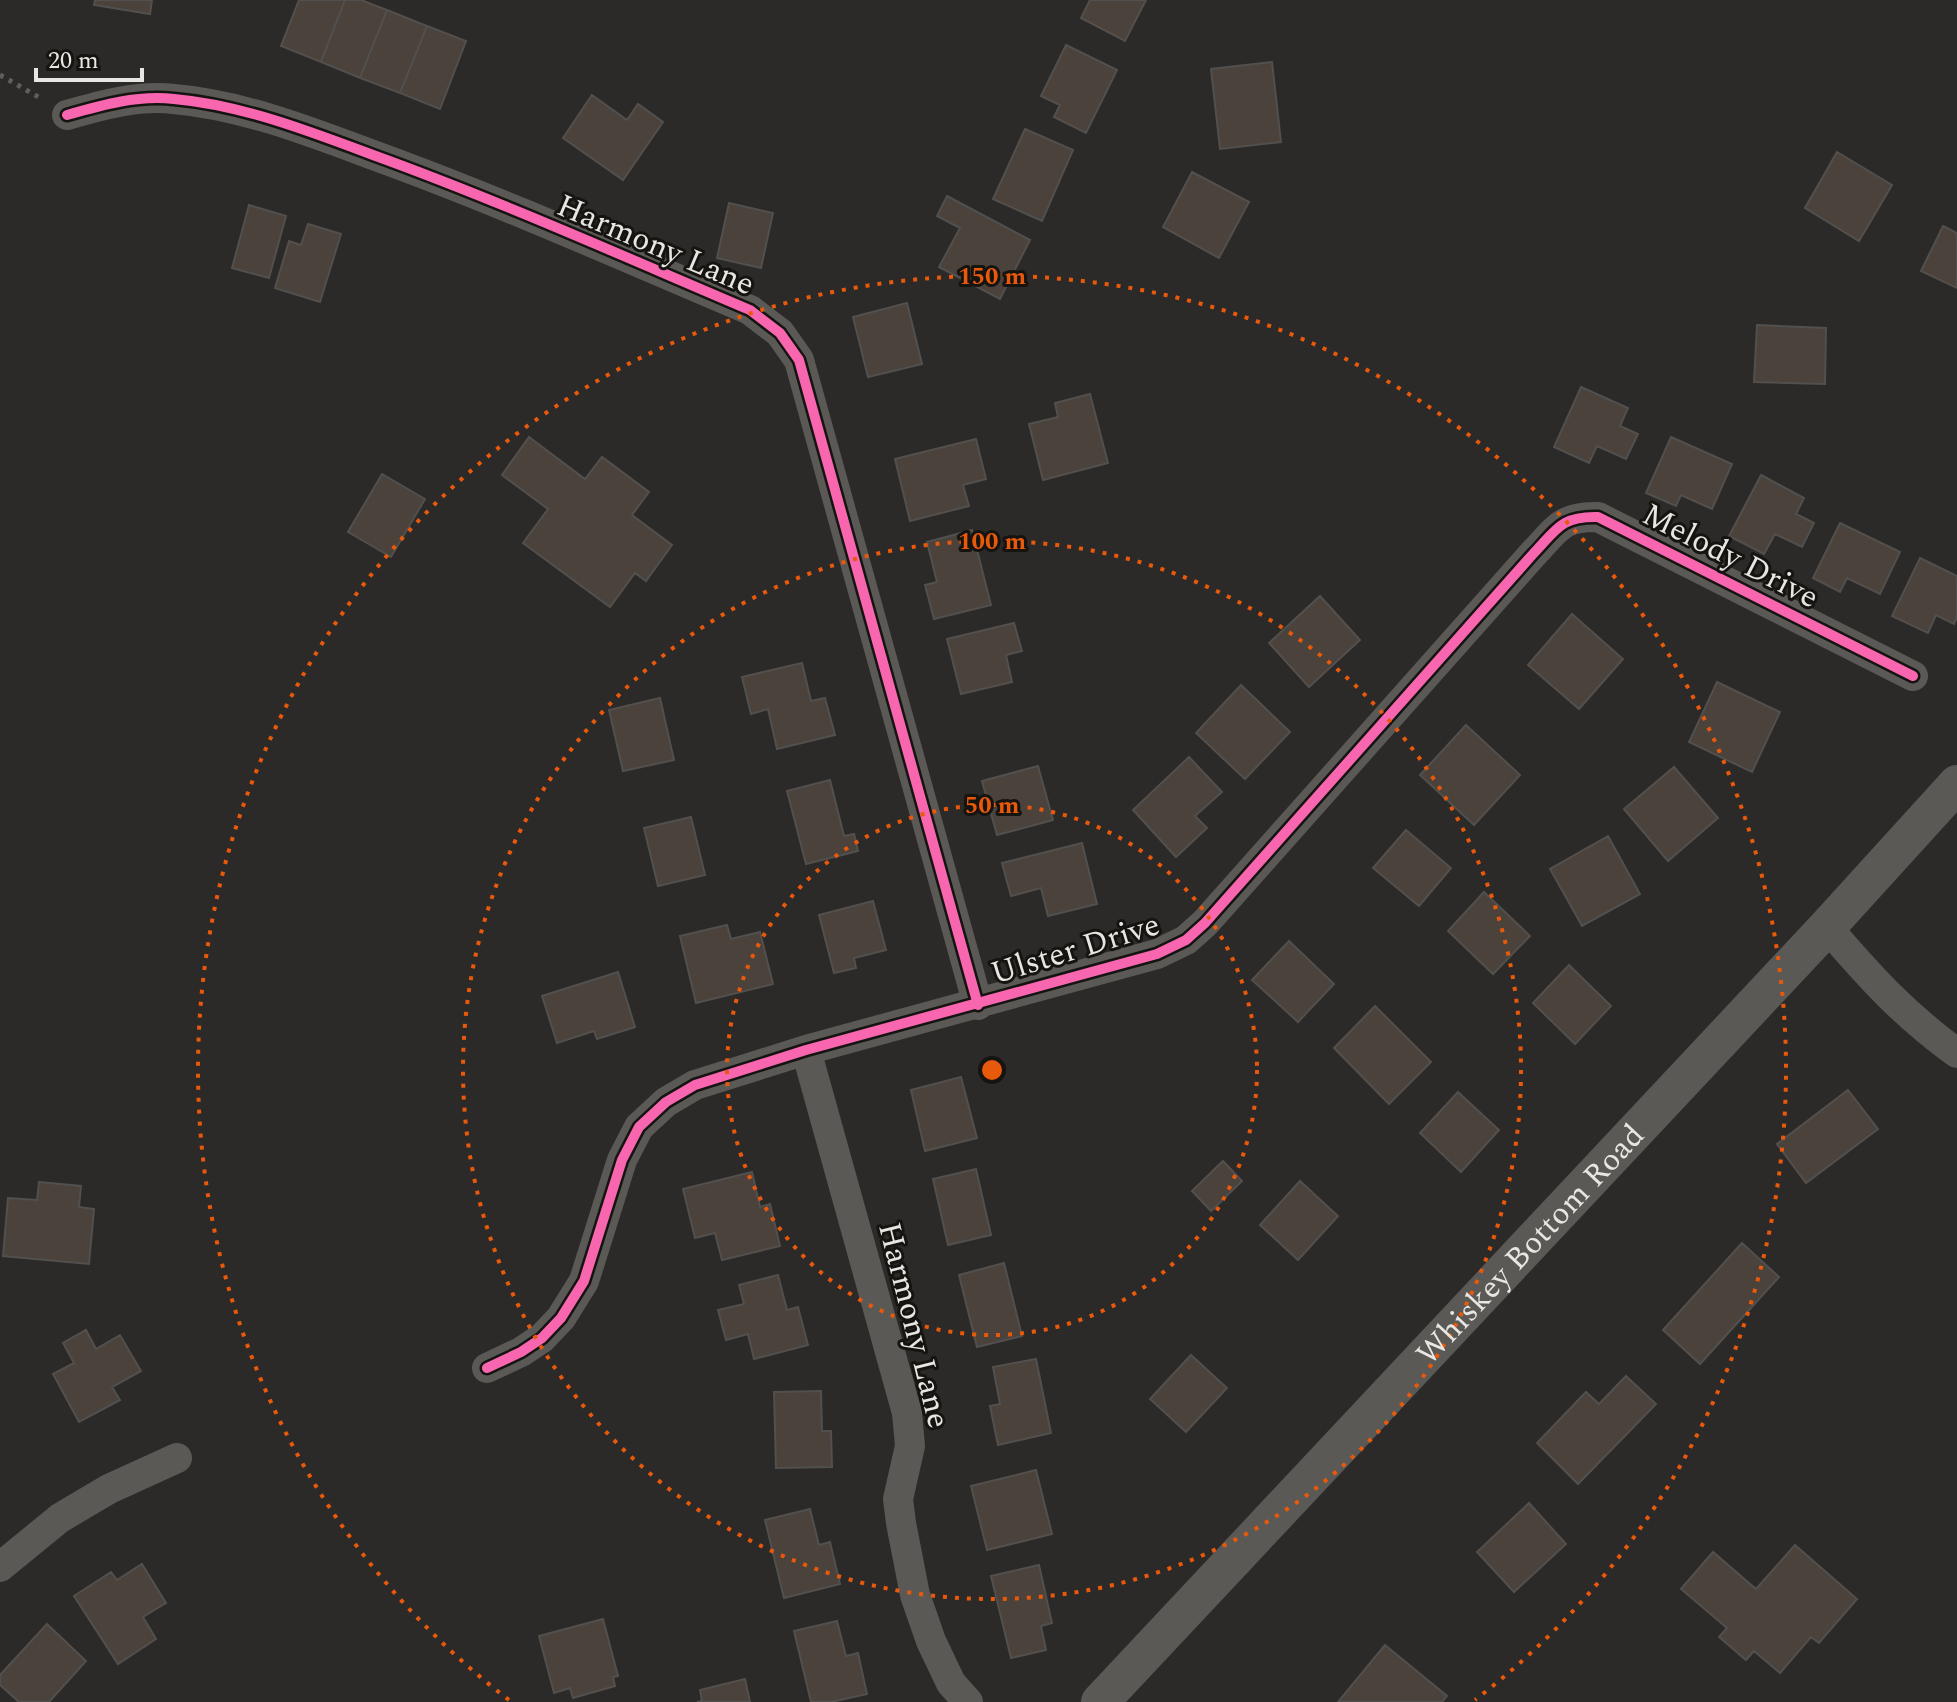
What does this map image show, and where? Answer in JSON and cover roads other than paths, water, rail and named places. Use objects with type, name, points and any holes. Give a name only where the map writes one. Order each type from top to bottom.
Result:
[{"type":"street","name":"Harmony Lane","points":[[67,115],[115,101],[172,98],[220,106],[299,127],[443,180],[750,310],[780,333],[799,360],[978,1005]]},
{"type":"street","name":"Melody Drive","points":[[1533,554],[1560,526],[1576,516],[1598,517],[1913,676]]},
{"type":"street","name":"Ulster Drive","points":[[487,1368],[542,1338],[561,1318],[584,1281],[622,1160],[639,1127],[666,1102],[695,1085],[806,1050],[1157,954],[1186,940],[1533,554]]},
{"type":"street","name":"Whiskey Bottom Road","points":[[1100,1702],[1827,927],[1957,784]]},
{"type":"street","points":[[1827,927],[1879,988],[1922,1028],[1957,1053]]},
{"type":"street","name":"Harmony Lane","points":[[806,1050],[907,1413],[910,1446],[898,1499],[915,1595],[937,1655],[951,1683],[968,1702]]},
{"type":"street","points":[[0,1567],[60,1518],[109,1489],[177,1458]]}]
